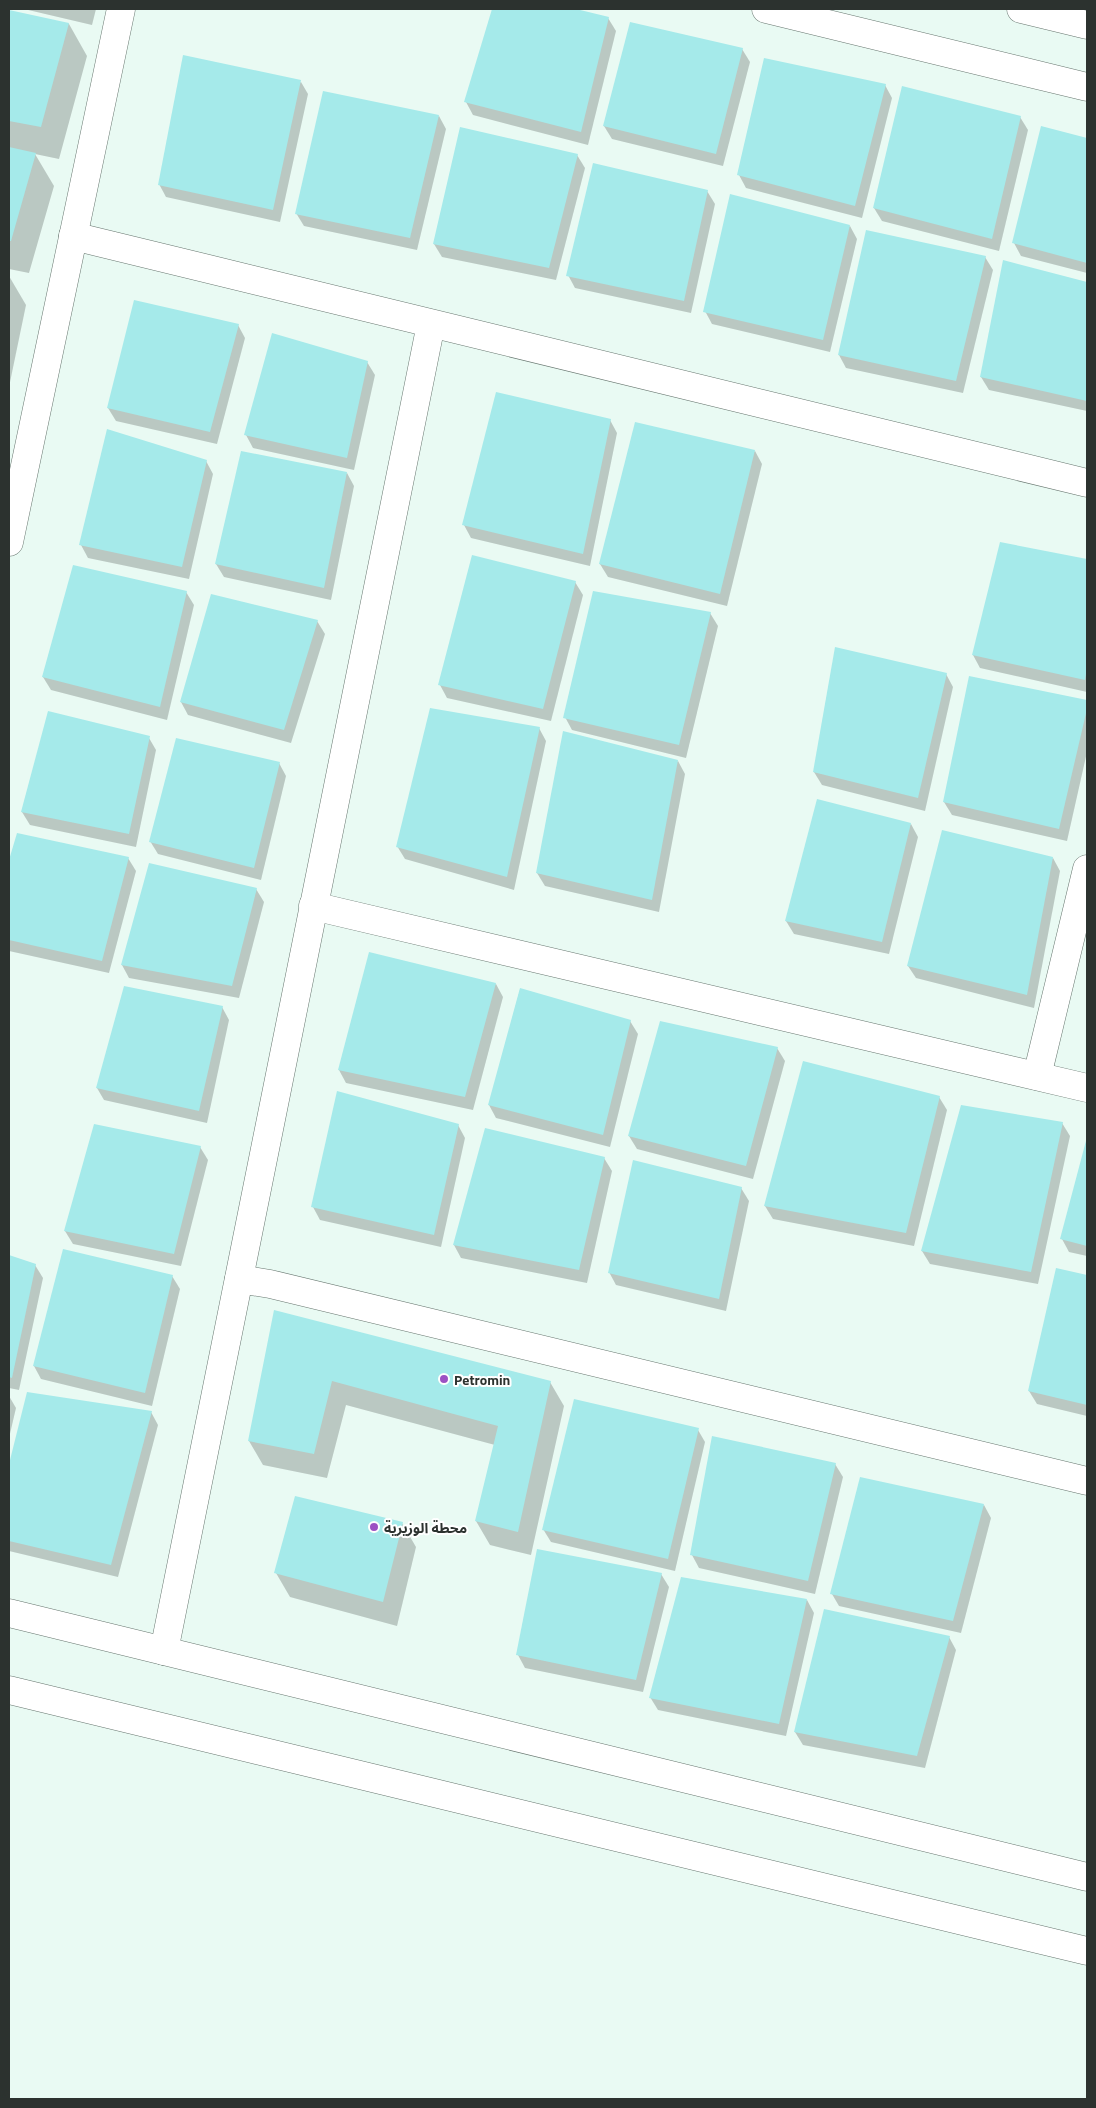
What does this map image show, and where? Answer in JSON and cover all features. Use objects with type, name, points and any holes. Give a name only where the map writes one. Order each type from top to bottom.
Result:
[{"type":"street","points":[[9,542],[121,9]]},
{"type":"street","points":[[766,9],[1087,87]]},
{"type":"street","points":[[1022,9],[1087,25]]},
{"type":"street","points":[[73,236],[1087,483]]},
{"type":"street","points":[[164,1651],[431,324]]},
{"type":"street","points":[[1037,1076],[1087,868]]},
{"type":"street","points":[[314,906],[1087,1088]]},
{"type":"street","points":[[239,1279],[280,1286],[1087,1481]]},
{"type":"street","points":[[9,1613],[1087,1877]]},
{"type":"street","points":[[9,1690],[1087,1951]]},
{"type":"building","points":[[492,9],[576,9],[609,17],[581,132],[464,102]]},
{"type":"building","points":[[9,10],[69,23],[41,127],[9,121]]},
{"type":"building","points":[[630,22],[743,48],[716,154],[603,126]]},
{"type":"building","points":[[183,55],[301,80],[273,210],[158,185]]},
{"type":"building","points":[[764,58],[886,84],[855,206],[737,175]]},
{"type":"building","points":[[902,86],[1021,116],[992,239],[873,208]]},
{"type":"building","points":[[323,91],[439,115],[410,238],[295,214]]},
{"type":"building","points":[[1041,126],[1087,138],[1087,263],[1012,243]]},
{"type":"building","points":[[460,127],[578,154],[549,268],[433,244]]},
{"type":"building","points":[[9,147],[36,153],[11,241],[9,241]]},
{"type":"building","points":[[593,163],[708,190],[684,301],[566,276]]},
{"type":"building","points":[[730,194],[850,225],[823,340],[703,312]]},
{"type":"building","points":[[866,230],[986,256],[956,381],[838,355]]},
{"type":"building","points":[[1003,260],[1087,282],[1087,401],[980,377]]},
{"type":"building","points":[[134,300],[239,324],[210,432],[107,408]]},
{"type":"building","points":[[272,333],[368,361],[347,458],[244,435]]},
{"type":"building","points":[[496,392],[611,419],[583,554],[462,525]]},
{"type":"building","points":[[635,422],[755,450],[720,594],[599,564]]},
{"type":"building","points":[[107,429],[207,460],[182,567],[79,545]]},
{"type":"building","points":[[241,451],[347,472],[324,588],[215,564]]},
{"type":"building","points":[[1000,542],[1087,559],[1087,668],[1085,680],[972,655]]},
{"type":"building","points":[[472,555],[576,581],[543,709],[438,685]]},
{"type":"building","points":[[73,565],[187,591],[160,707],[42,677]]},
{"type":"building","points":[[593,591],[711,612],[679,745],[563,718]]},
{"type":"building","points":[[211,594],[318,620],[284,730],[180,702]]},
{"type":"building","points":[[835,647],[947,673],[918,798],[813,772]]},
{"type":"building","points":[[969,676],[1087,700],[1087,709],[1059,829],[943,802]]},
{"type":"building","points":[[430,708],[540,727],[507,877],[396,847]]},
{"type":"building","points":[[48,711],[150,736],[129,834],[21,812]]},
{"type":"building","points":[[563,731],[678,760],[652,900],[536,873]]},
{"type":"building","points":[[176,738],[280,762],[254,868],[149,842]]},
{"type":"building","points":[[817,799],[911,823],[882,942],[785,921]]},
{"type":"building","points":[[942,830],[1053,857],[1027,995],[907,966]]},
{"type":"building","points":[[17,833],[129,857],[102,961],[9,940],[9,860]]},
{"type":"building","points":[[149,863],[257,888],[232,986],[121,965]]},
{"type":"building","points":[[369,952],[496,983],[465,1097],[338,1070]]},
{"type":"building","points":[[124,986],[223,1006],[199,1111],[96,1088]]},
{"type":"building","points":[[520,988],[631,1020],[603,1135],[488,1105]]},
{"type":"building","points":[[660,1021],[778,1047],[746,1166],[628,1136]]},
{"type":"building","points":[[803,1061],[940,1096],[906,1233],[764,1206]]},
{"type":"building","points":[[337,1091],[459,1124],[434,1235],[311,1207]]},
{"type":"building","points":[[961,1105],[1063,1122],[1031,1272],[921,1251]]},
{"type":"building","points":[[94,1124],[201,1146],[174,1254],[64,1231]]},
{"type":"building","points":[[485,1128],[605,1157],[579,1270],[453,1245]]},
{"type":"building","points":[[1087,1137],[1087,1246],[1060,1239]]},
{"type":"building","points":[[633,1160],[742,1187],[719,1299],[608,1273]]},
{"type":"building","points":[[63,1249],[173,1275],[145,1393],[33,1366]]},
{"type":"building","points":[[9,1255],[36,1264],[12,1378],[9,1377]]},
{"type":"building","points":[[1056,1268],[1087,1275],[1087,1405],[1028,1391]]},
{"type":"building","points":[[274,1310],[551,1381],[518,1532],[475,1521],[498,1426],[332,1381],[314,1454],[248,1441]]},
{"type":"building","points":[[27,1392],[152,1411],[111,1565],[9,1541],[9,1464]]},
{"type":"building","points":[[574,1399],[699,1428],[668,1559],[542,1530]]},
{"type":"building","points":[[712,1436],[836,1463],[808,1581],[690,1555]]},
{"type":"building","points":[[860,1477],[984,1504],[953,1621],[830,1594]]},
{"type":"building","points":[[295,1496],[403,1522],[383,1602],[274,1573]]},
{"type":"building","points":[[537,1549],[662,1573],[636,1680],[516,1655]]},
{"type":"building","points":[[681,1577],[807,1599],[779,1724],[649,1698]]},
{"type":"building","points":[[824,1609],[950,1636],[917,1756],[794,1732]]},
{"type":"place","name":"Petromin","points":[[444,1379]]},
{"type":"place","name":"محطة الوزيرية","points":[[374,1527]]}]
